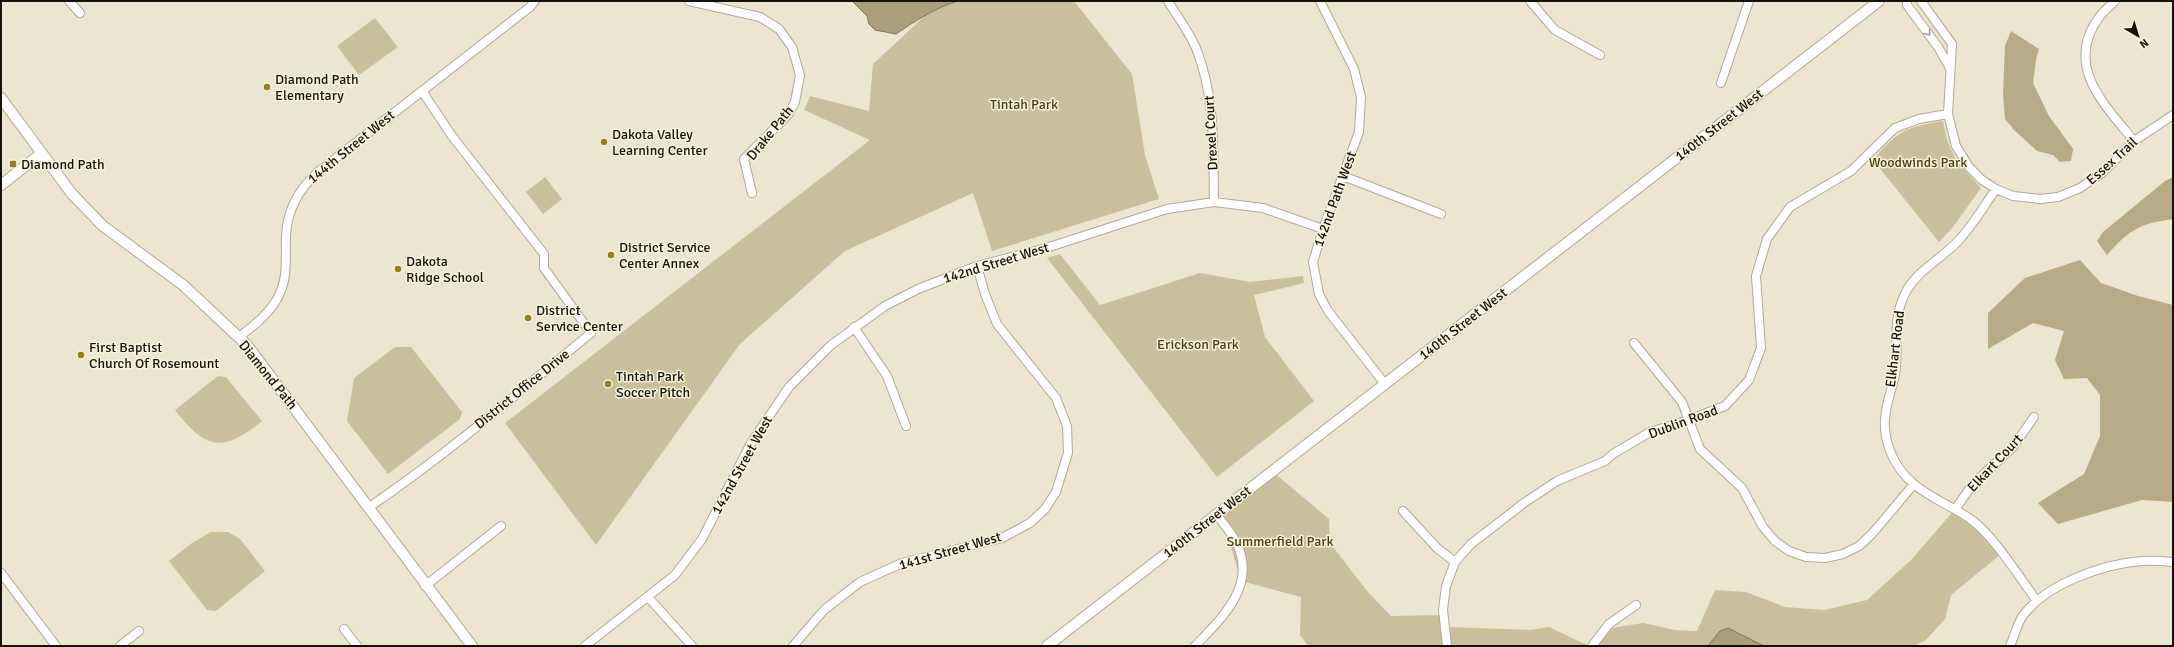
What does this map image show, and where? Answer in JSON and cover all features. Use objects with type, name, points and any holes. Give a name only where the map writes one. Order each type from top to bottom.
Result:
[{"type":"street","points":[[69,1],[80,13]]},
{"type":"street","name":"144th Street West","points":[[239,338],[265,315],[282,288],[287,268],[286,237],[289,216],[303,187],[318,172],[535,1]]},
{"type":"street","name":"Drake Path","points":[[691,1],[760,17],[778,29],[792,47],[800,75],[797,97],[788,115],[744,160],[752,193]]},
{"type":"street","name":"Drexel Court","points":[[1168,1],[1196,47],[1208,85],[1213,116],[1214,202]]},
{"type":"street","name":"142nd Path West","points":[[1320,1],[1354,69],[1361,97],[1359,132],[1323,229],[1313,262],[1319,294],[1328,311],[1385,384]]},
{"type":"street","points":[[1530,1],[1555,30],[1600,55]]},
{"type":"street","points":[[1721,83],[1749,1]]},
{"type":"street","name":"140th Street West","points":[[1047,646],[1879,1]]},
{"type":"street","points":[[1907,1],[1907,5],[1938,47],[1950,68]]},
{"type":"street","name":"Essex Trail","points":[[1921,1],[1952,44],[1948,114],[1953,138],[1964,161],[1982,180],[1996,189],[2014,196],[2032,199],[2049,198],[2067,194],[2093,180],[2134,141],[2173,115]]},
{"type":"street","points":[[2115,1],[2100,16],[2093,26],[2086,51],[2086,64],[2093,88],[2134,141]]},
{"type":"street","name":"District Office Drive","points":[[368,508],[399,487],[475,428],[591,333],[544,268],[544,254],[452,136],[422,91]]},
{"type":"street","name":"Diamond Path","points":[[1,98],[72,194],[103,226],[183,285],[239,338],[280,388],[425,586],[472,646]]},
{"type":"street","name":"Dublin Road","points":[[1447,646],[1443,610],[1446,586],[1456,562],[1470,544],[1546,488],[1605,461],[1613,454],[1650,432],[1725,406],[1749,380],[1761,348],[1756,276],[1767,239],[1790,207],[1851,171],[1895,128],[1919,119],[1948,114]]},
{"type":"street","points":[[1,185],[42,154]]},
{"type":"street","points":[[1343,176],[1441,214]]},
{"type":"street","name":"Elkhart Road","points":[[1996,189],[1959,240],[1913,281],[1898,309],[1895,330],[1896,368],[1886,412],[1885,430],[1889,447],[1896,463],[1914,484],[1956,508],[1975,522],[1990,539],[2037,601]]},
{"type":"street","name":"142nd Street West","points":[[585,646],[675,575],[702,539],[751,443],[789,387],[831,345],[885,306],[918,289],[977,266],[1046,248],[1168,209],[1214,202],[1263,208],[1323,229]]},
{"type":"street","name":"141st Street West","points":[[792,646],[824,610],[860,582],[902,563],[1002,538],[1030,523],[1045,509],[1056,492],[1068,453],[1068,426],[1056,398],[997,324],[984,294],[977,266]]},
{"type":"street","points":[[854,327],[887,376],[906,426]]},
{"type":"street","points":[[1634,343],[1682,402],[1700,449],[1742,488],[1763,527],[1775,541],[1784,547],[1806,557],[1825,558],[1843,554],[1859,546],[1872,534],[1914,484]]},
{"type":"street","name":"Elkart Court","points":[[1956,508],[1974,484],[2013,447],[2034,417]]},
{"type":"street","points":[[1403,511],[1436,548],[1456,562]]},
{"type":"street","points":[[1195,646],[1220,621],[1232,606],[1239,589],[1242,574],[1236,542],[1216,514]]},
{"type":"street","points":[[425,586],[502,526]]},
{"type":"street","points":[[2010,646],[2021,618],[2037,601],[2070,581],[2105,568],[2142,561],[2173,562]]},
{"type":"street","points":[[1,573],[56,646]]},
{"type":"street","points":[[648,597],[692,646]]},
{"type":"street","points":[[1592,646],[1609,624],[1636,606]]},
{"type":"street","points":[[344,629],[358,646]]},
{"type":"street","points":[[120,646],[139,631]]},
{"type":"green space","name":"Tintah Park","points":[[941,1],[1074,1],[1132,74],[1145,155],[1159,199],[992,251],[973,193],[845,251],[740,344],[596,545],[505,423],[870,140],[804,110],[810,96],[869,111],[873,64]]},
{"type":"green space","points":[[375,18],[398,47],[359,75],[337,46]]},
{"type":"green space","name":"Woodwinds Park","points":[[1943,121],[1947,140],[1956,160],[1981,188],[1953,227],[1939,242],[1873,160],[1888,143],[1903,132],[1920,126]]},
{"type":"green space","points":[[545,177],[562,199],[543,214],[526,192]]},
{"type":"green space","name":"Erickson Park","points":[[1060,254],[1100,305],[1200,273],[1250,282],[1303,276],[1304,283],[1254,295],[1265,337],[1314,401],[1217,477],[1047,258]]},
{"type":"green space","points":[[395,347],[411,347],[462,412],[460,419],[388,474],[347,421],[354,378]]},
{"type":"green space","points":[[218,376],[226,377],[262,421],[236,438],[226,442],[216,442],[206,439],[196,433],[175,410]]},
{"type":"green space","name":"Summerfield Park","points":[[1272,471],[1329,519],[1330,543],[1367,591],[1391,616],[1444,615],[1445,627],[1530,630],[1549,627],[1589,646],[1308,646],[1300,635],[1301,597],[1241,581],[1225,526],[1216,514]]},
{"type":"green space","points":[[1956,508],[2001,554],[1951,595],[1945,619],[1926,640],[1914,646],[1592,646],[1605,629],[1643,623],[1675,630],[1697,631],[1715,590],[1746,592],[1785,607],[1824,610],[1867,600],[1911,560]]},
{"type":"green space","points":[[211,532],[228,532],[240,539],[265,571],[216,611],[207,610],[169,561],[192,543]]},
{"type":"shaded area","points":[[852,1],[958,1],[918,19],[896,34],[875,30],[869,24],[867,16]]},
{"type":"shaded area","points":[[2011,31],[2039,49],[2033,83],[2049,116],[2073,149],[2071,161],[2060,162],[2053,155],[2037,151],[2014,130],[2005,119],[2003,95],[2005,46]]},
{"type":"shaded area","points":[[2173,177],[2173,219],[2152,223],[2136,229],[2122,239],[2107,255],[2097,241],[2103,232],[2165,181]]},
{"type":"shaded area","points":[[2080,260],[2101,283],[2138,296],[2173,305],[2173,502],[2142,500],[2058,524],[2038,503],[2084,474],[2100,436],[2100,395],[2087,378],[2064,379],[2055,360],[2064,331],[2033,323],[1988,349],[1988,313],[2025,278]]},
{"type":"shaded area","points":[[1728,628],[1764,646],[1708,646],[1720,631]]},
{"type":"place","name":"Diamond Path Elementary","points":[[267,87]]},
{"type":"place","name":"Dakota Valley Learning Center","points":[[604,142]]},
{"type":"place","name":"Diamond Path","points":[[13,164]]},
{"type":"place","name":"District Service Center Annex","points":[[611,255]]},
{"type":"place","name":"Dakota Ridge School","points":[[398,269]]},
{"type":"place","name":"District Service Center","points":[[528,318]]},
{"type":"place","name":"First Baptist Church Of Rosemount","points":[[81,355]]},
{"type":"place","name":"Tintah Park Soccer Pitch","points":[[608,384]]}]
